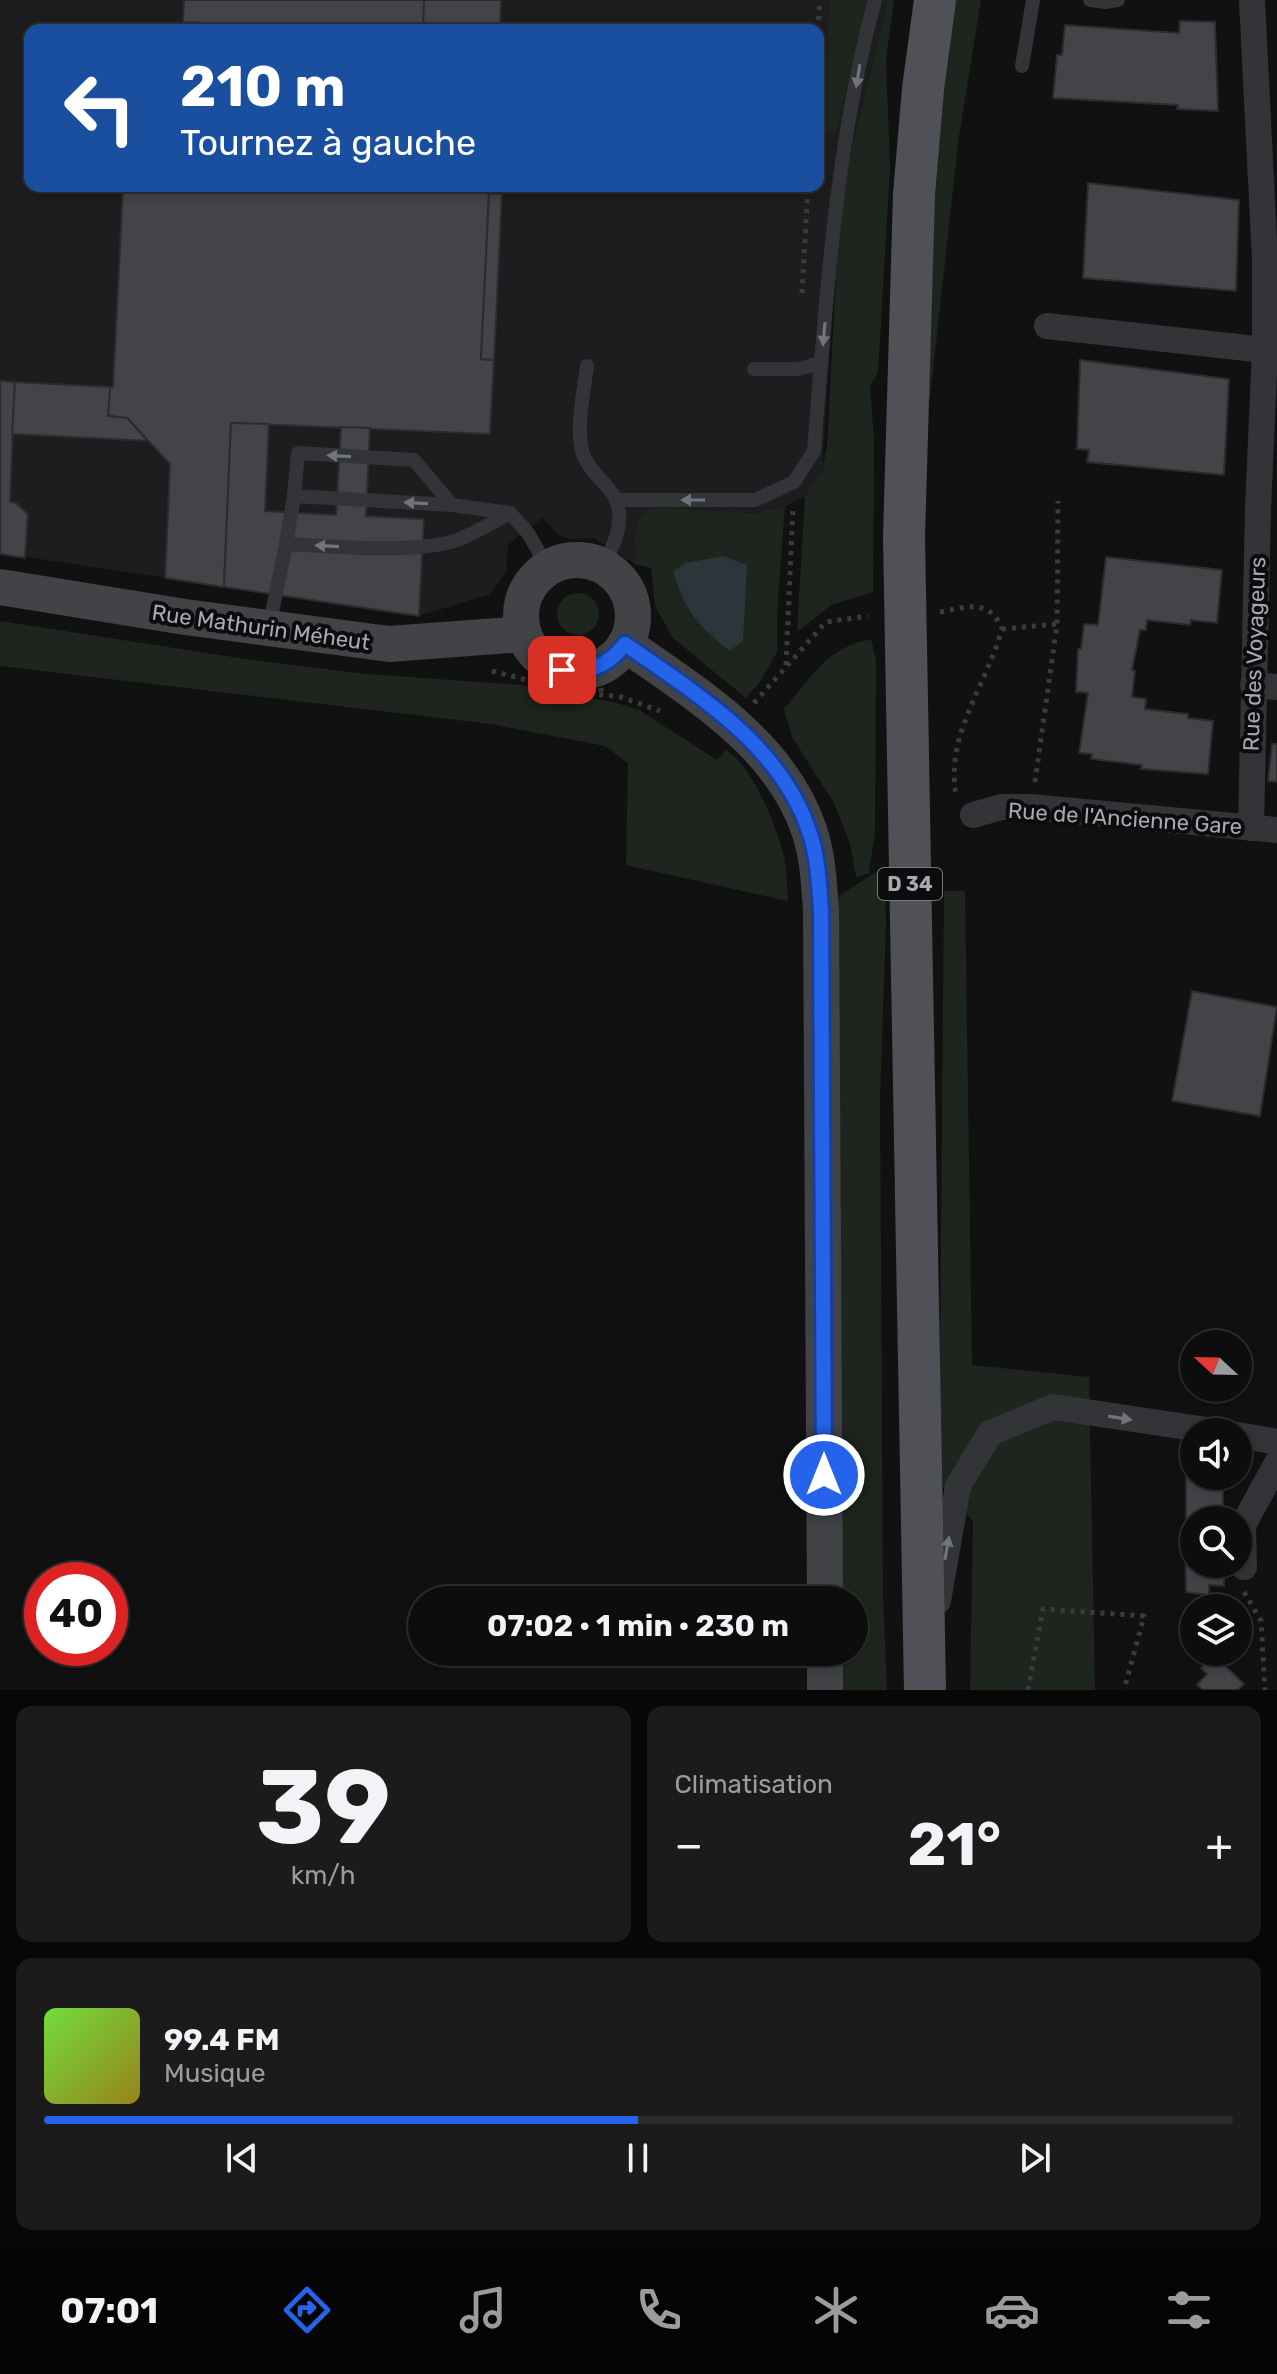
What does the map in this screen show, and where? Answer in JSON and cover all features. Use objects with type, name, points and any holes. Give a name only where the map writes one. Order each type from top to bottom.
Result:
[{"type":"main road","name":"D 34","points":[[925,1685],[904,537],[914,194],[935,0]]},
{"type":"street","name":"Rue des Voyageurs","points":[[1252,0],[1265,260],[1265,350],[1270,447],[1264,829]]},
{"type":"street","points":[[1047,326],[1265,350]]},
{"type":"street","points":[[583,560],[601,565],[622,583],[633,609],[632,627],[625,644],[600,682],[581,672],[562,670],[546,662],[532,650],[524,634],[521,615],[525,597],[534,581],[548,568],[565,561],[583,560]]},
{"type":"street","name":"Rue Mathurin Méheut","points":[[0,587],[389,644],[524,634]]},
{"type":"street","points":[[625,644],[736,726],[767,757],[792,792],[809,831],[815,856],[821,910],[825,1586]]},
{"type":"street","name":"Rue de l'Ancienne Gare","points":[[973,815],[1002,807],[1031,807],[1264,829]]},
{"type":"street","points":[[925,1685],[958,1486],[990,1433],[1053,1407],[1180,1426]]},
{"type":"street","points":[[1252,1438],[1277,1442]]},
{"type":"street","points":[[1252,1509],[1277,1463]]},
{"type":"street","points":[[825,1666],[825,1690]]},
{"type":"lane","points":[[616,500],[755,500],[794,482],[814,451],[833,222],[864,40],[875,0]]},
{"type":"lane","points":[[1022,66],[1033,0]]},
{"type":"lane","points":[[1090,0],[1118,0]]},
{"type":"lane","points":[[754,369],[798,369],[821,363]]},
{"type":"lane","points":[[587,366],[581,422],[583,454],[595,475],[616,500],[618,527],[612,552],[601,565]]},
{"type":"lane","points":[[269,628],[294,496],[298,453],[414,460],[452,505]]},
{"type":"lane","points":[[294,496],[452,505],[510,513],[528,533],[548,568]]},
{"type":"lane","points":[[286,544],[428,546],[459,539],[510,513]]},
{"type":"path","points":[[818,24],[820,0]]},
{"type":"path","points":[[1031,807],[1057,624],[1058,501]]},
{"type":"path","points":[[940,612],[979,605],[992,613],[1002,629],[997,648],[962,727],[957,751],[957,801],[963,813],[973,815]]},
{"type":"path","points":[[749,710],[826,622],[868,616]]},
{"type":"path","points":[[1002,629],[1057,624]]},
{"type":"path","points":[[1244,1578],[1244,1593],[1261,1621],[1265,1690]]},
{"type":"path","points":[[1028,1690],[1043,1609],[1144,1616],[1124,1690]]},
{"type":"shaded area","points":[[0,0],[888,0],[850,154],[838,238],[822,470],[805,496],[785,507],[756,513],[653,507],[637,526],[635,564],[594,538],[569,539],[558,535],[543,518],[508,544],[506,572],[490,594],[419,616],[0,553]]},
{"type":"shaded area","points":[[830,0],[869,0],[835,134],[824,132]]},
{"type":"shaded area","points":[[888,0],[894,0],[886,60],[890,168],[878,373],[870,385],[874,442],[873,592],[831,605],[797,632],[805,496],[822,470],[827,447],[838,238],[850,155]]},
{"type":"shaded area","points":[[947,0],[981,0],[959,136],[924,451],[917,346]]},
{"type":"shaded area","points":[[653,507],[756,513],[785,507],[777,652],[760,682],[746,698],[673,638],[655,606],[651,568],[635,564],[637,525]]},
{"type":"shaded area","points":[[723,556],[747,565],[743,640],[730,651],[694,617],[682,597],[673,571],[686,563]]},
{"type":"shaded area","points":[[578,593],[593,599],[599,614],[593,629],[578,635],[563,629],[557,614],[563,599]]},
{"type":"shaded area","points":[[0,621],[252,660],[367,674],[521,685],[613,702],[639,710],[717,760],[726,750],[745,769],[761,796],[779,839],[788,901],[626,865],[628,763],[605,746],[491,724],[0,666]]},
{"type":"shaded area","points":[[871,639],[876,660],[875,833],[869,873],[856,877],[850,843],[834,803],[792,737],[784,709],[821,665],[842,649]]},
{"type":"shaded area","points":[[885,866],[880,1099],[883,1594],[887,1690],[841,1690],[841,1666],[868,1666],[868,1586],[841,1586],[836,1057],[839,896]]},
{"type":"shaded area","points":[[944,891],[965,891],[972,1365],[1089,1377],[1095,1690],[970,1690],[973,1521],[939,1482]]},
{"type":"building","points":[[184,0],[501,0],[500,24],[183,22]]},
{"type":"building","points":[[424,0],[501,0],[500,24],[423,24]]},
{"type":"building","points":[[1180,21],[1215,22],[1218,111],[1177,109],[1178,105],[1053,98],[1057,55],[1062,55],[1065,25],[1179,33]]},
{"type":"building","points":[[1088,183],[1239,200],[1236,291],[1083,278]]},
{"type":"building","points":[[123,192],[502,192],[489,194],[481,359],[494,360],[490,434],[231,423],[224,587],[165,578],[170,464],[127,418],[108,416],[110,387],[113,387]]},
{"type":"building","points":[[489,194],[502,194],[494,360],[481,359]]},
{"type":"building","points":[[1080,360],[1229,379],[1224,475],[1087,462],[1089,450],[1077,449]]},
{"type":"building","points":[[0,381],[15,382],[10,502],[16,503],[28,514],[25,558],[0,554]]},
{"type":"building","points":[[15,382],[110,387],[108,416],[127,418],[148,441],[12,434]]},
{"type":"building","points":[[231,423],[269,424],[265,511],[336,515],[341,427],[370,428],[366,516],[424,519],[419,616],[224,587]]},
{"type":"building","points":[[1106,557],[1222,570],[1217,623],[1191,620],[1190,625],[1147,620],[1146,630],[1140,630],[1132,670],[1135,671],[1132,697],[1146,699],[1145,709],[1188,714],[1188,718],[1213,721],[1208,774],[1141,769],[1142,765],[1091,759],[1092,754],[1079,753],[1088,693],[1076,692],[1078,649],[1081,649],[1084,624],[1098,625]]},
{"type":"building","points":[[1272,744],[1277,744],[1277,782],[1268,781]]},
{"type":"building","points":[[1192,991],[1277,1007],[1260,1116],[1172,1101]]},
{"type":"building","points":[[1186,1490],[1223,1490],[1223,1506],[1186,1506]]},
{"type":"building","points":[[1186,1578],[1224,1578],[1224,1586],[1209,1585],[1209,1594],[1186,1592]]},
{"type":"building","points":[[1225,1666],[1244,1684],[1238,1690],[1203,1690],[1197,1685],[1207,1674],[1201,1668]]},
{"type":"route","points":[[562,670],[581,672],[598,668],[614,659],[625,644],[736,726],[767,757],[792,792],[809,831],[821,910],[824,1475]]}]
